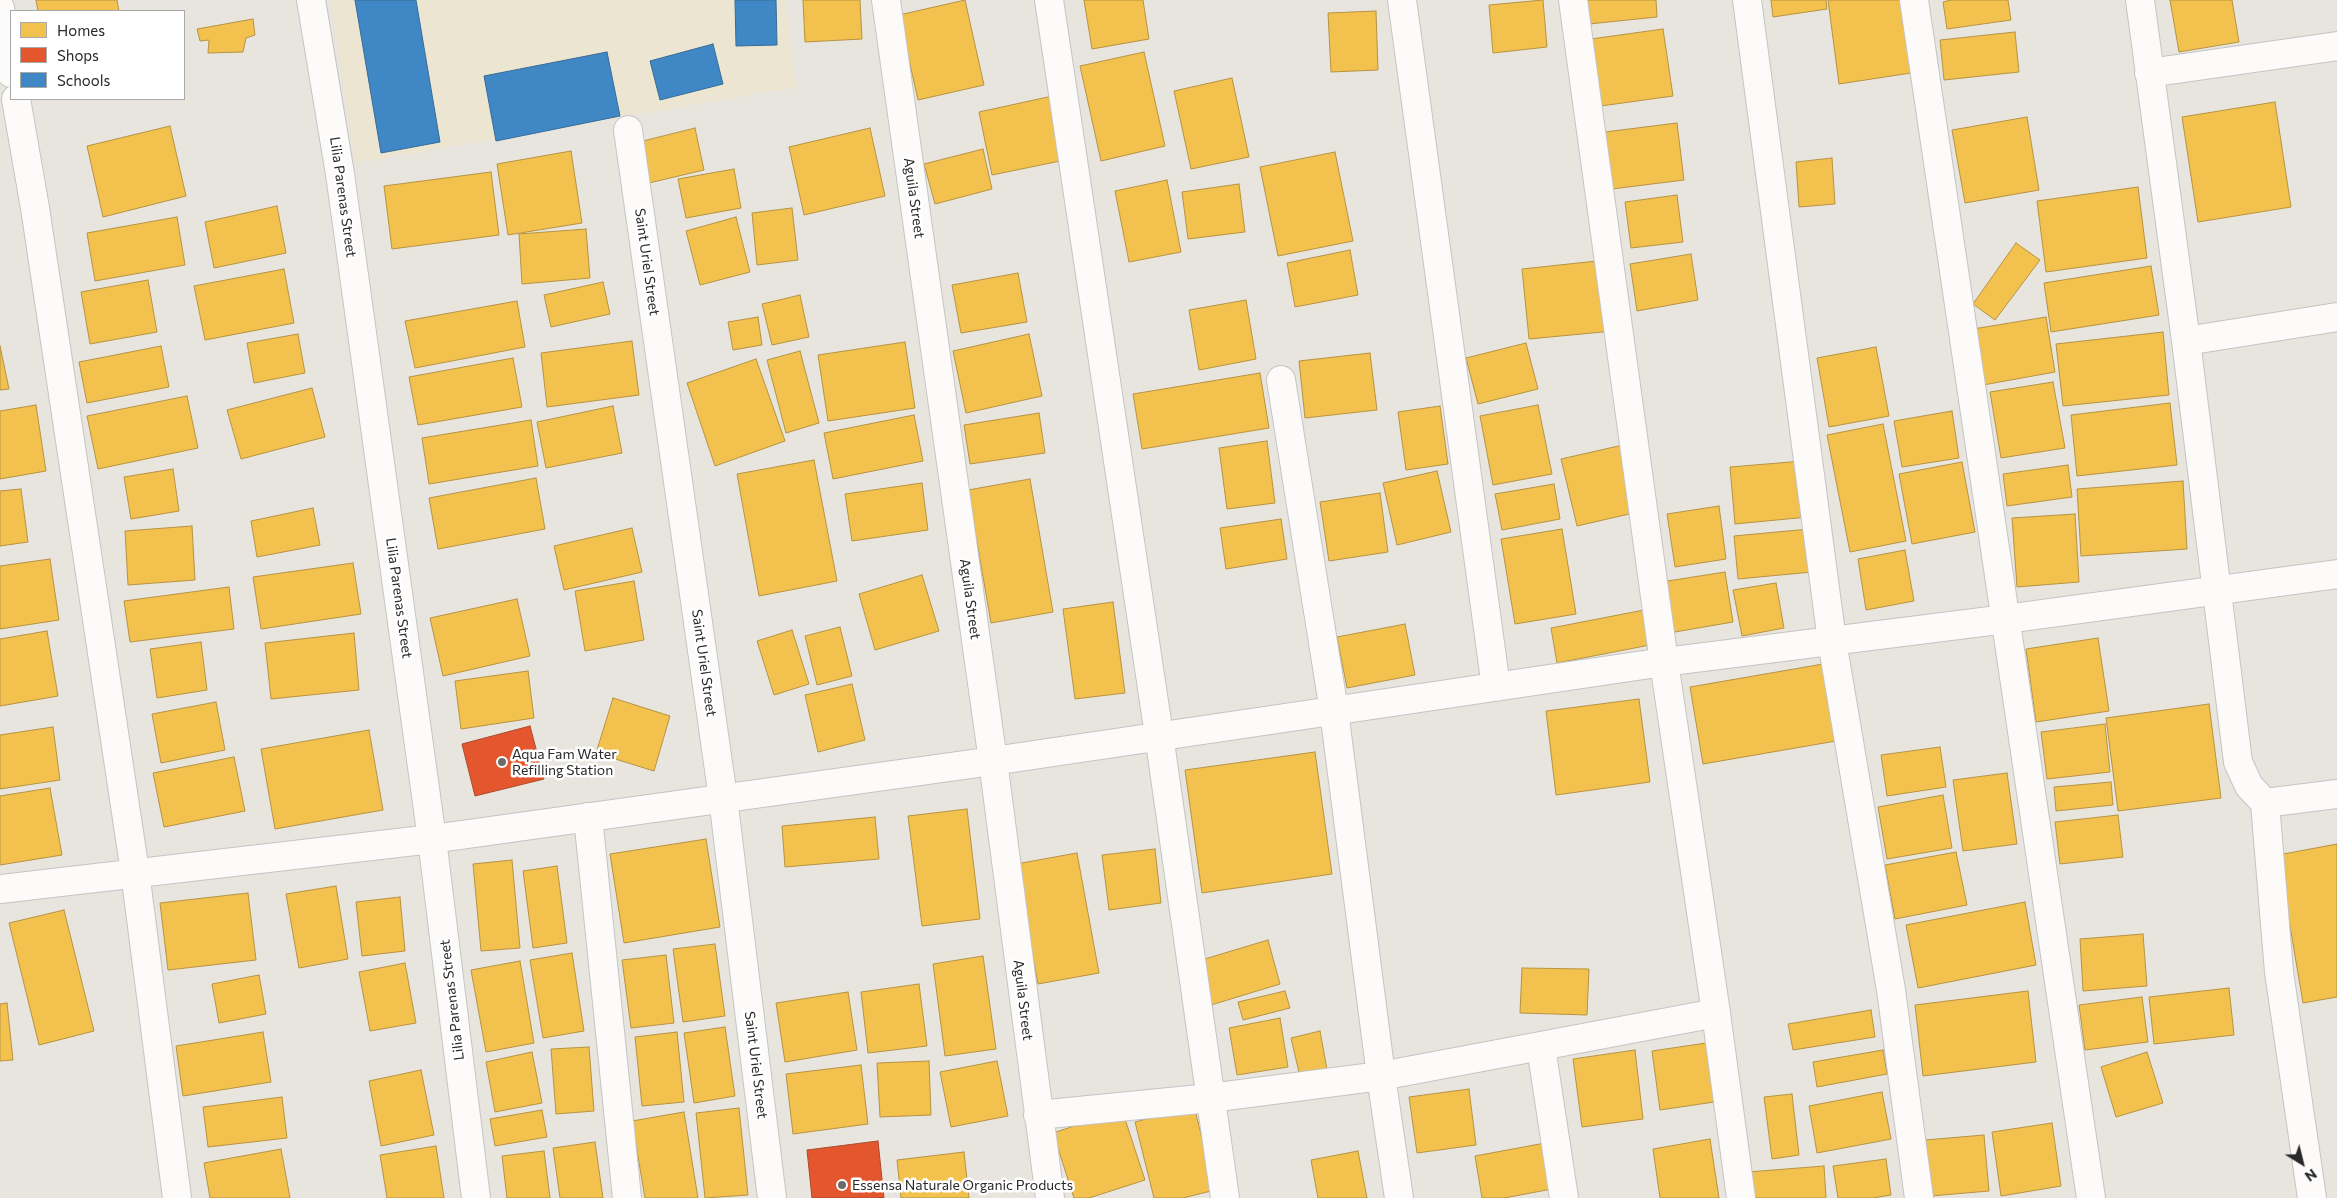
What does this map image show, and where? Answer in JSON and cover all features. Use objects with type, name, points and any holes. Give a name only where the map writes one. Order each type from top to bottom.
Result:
[{"type":"street","name":"Lilia Parenas Street","points":[[311,0],[340,174],[432,839],[476,1198]]},
{"type":"street","name":"Aguila Street","points":[[886,0],[993,761],[1050,1198]]},
{"type":"street","points":[[1049,0],[1159,735],[1225,1198]]},
{"type":"street","points":[[1402,0],[1496,687]]},
{"type":"street","points":[[1574,0],[1664,662],[1716,1013],[1740,1198]]},
{"type":"street","points":[[1747,0],[1832,642],[1891,990],[1919,1198]]},
{"type":"street","points":[[1914,0],[2091,1198]]},
{"type":"street","points":[[2140,0],[2186,341],[2238,762],[2249,786],[2265,803],[2279,972],[2312,1198]]},
{"type":"street","points":[[0,8],[10,67]]},
{"type":"street","points":[[2149,73],[2337,46]]},
{"type":"street","points":[[16,100],[135,872],[177,1198]]},
{"type":"street","name":"Saint Uriel Street","points":[[628,130],[723,798],[772,1198]]},
{"type":"street","points":[[2186,341],[2337,317]]},
{"type":"street","points":[[1281,380],[1334,711],[1381,1076],[1400,1198]]},
{"type":"street","points":[[0,889],[432,839],[993,761],[1664,662],[1832,642],[2337,574]]},
{"type":"street","points":[[2265,803],[2337,794]]},
{"type":"street","points":[[588,817],[627,1198]]},
{"type":"street","points":[[1038,1115],[1210,1098],[1381,1076],[1716,1013]]},
{"type":"street","points":[[1541,1046],[1564,1198]]},
{"type":"shaded area","points":[[331,0],[785,0],[796,87],[355,163]]},
{"type":"building: Homes","points":[[36,0],[117,0],[119,10],[38,10]]},
{"type":"building: Homes","points":[[803,0],[860,0],[862,39],[805,42]]},
{"type":"building: Homes","points":[[965,0],[984,85],[918,100],[899,15]]},
{"type":"building: Homes","points":[[1084,0],[1143,0],[1149,39],[1092,49]]},
{"type":"building: Homes","points":[[1543,0],[1547,47],[1493,53],[1489,5]]},
{"type":"building: Homes","points":[[1586,0],[1656,0],[1657,17],[1589,24]]},
{"type":"building: Homes","points":[[1771,0],[1826,0],[1827,9],[1773,17]]},
{"type":"building: Homes","points":[[1828,0],[1902,0],[1911,73],[1839,84]]},
{"type":"building: Homes","points":[[1951,0],[2008,0],[2011,20],[1947,29],[1943,2]]},
{"type":"building: Homes","points":[[2170,0],[2232,0],[2239,42],[2179,52]]},
{"type":"building: Homes","points":[[1376,11],[1378,70],[1331,72],[1328,13]]},
{"type":"building: Homes","points":[[253,19],[255,35],[246,38],[243,52],[208,53],[209,40],[200,41],[197,29]]},
{"type":"building: Homes","points":[[1663,29],[1673,96],[1601,106],[1591,39]]},
{"type":"building: Homes","points":[[2015,32],[2019,72],[1944,80],[1940,40]]},
{"type":"building: Homes","points":[[1144,52],[1165,146],[1101,161],[1080,66]]},
{"type":"building: Homes","points":[[1232,78],[1249,157],[1191,169],[1174,91]]},
{"type":"building: Homes","points":[[1057,95],[1070,159],[992,175],[979,112]]},
{"type":"building: Homes","points":[[2275,102],[2291,207],[2198,222],[2182,117]]},
{"type":"building: Homes","points":[[2027,117],[2039,190],[1965,203],[1952,130]]},
{"type":"building: Homes","points":[[1677,123],[1684,180],[1612,189],[1605,132]]},
{"type":"building: Homes","points":[[170,126],[186,196],[103,217],[87,146]]},
{"type":"building: Homes","points":[[695,128],[704,170],[649,183],[639,142]]},
{"type":"building: Homes","points":[[870,128],[885,196],[804,215],[789,147]]},
{"type":"building: Homes","points":[[983,149],[992,189],[935,204],[924,164]]},
{"type":"building: Homes","points":[[571,151],[582,223],[508,235],[497,164]]},
{"type":"building: Homes","points":[[1335,152],[1353,241],[1278,256],[1260,167]]},
{"type":"building: Homes","points":[[1832,158],[1835,204],[1799,207],[1796,162]]},
{"type":"building: Homes","points":[[734,169],[741,208],[686,218],[678,179]]},
{"type":"building: Homes","points":[[491,172],[499,235],[392,249],[384,186]]},
{"type":"building: Homes","points":[[1167,180],[1181,252],[1129,262],[1115,191]]},
{"type":"building: Homes","points":[[1239,184],[1245,232],[1188,239],[1182,192]]},
{"type":"building: Homes","points":[[2138,187],[2147,258],[2046,272],[2037,201]]},
{"type":"building: Homes","points":[[1677,195],[1683,242],[1631,248],[1625,202]]},
{"type":"building: Homes","points":[[277,206],[286,253],[214,268],[205,222]]},
{"type":"building: Homes","points":[[792,208],[798,260],[757,265],[752,213]]},
{"type":"building: Homes","points":[[177,217],[185,265],[95,281],[87,233]]},
{"type":"building: Homes","points":[[736,217],[750,272],[700,285],[686,231]]},
{"type":"building: Homes","points":[[586,229],[590,278],[522,284],[519,234]]},
{"type":"building: Homes","points":[[2016,243],[2040,260],[1995,320],[1973,304]]},
{"type":"building: Homes","points":[[1350,250],[1358,295],[1295,307],[1287,263]]},
{"type":"building: Homes","points":[[1691,254],[1698,300],[1637,311],[1630,264]]},
{"type":"building: Homes","points":[[1606,260],[1613,331],[1529,339],[1522,269]]},
{"type":"building: Homes","points":[[2151,266],[2159,315],[2051,332],[2044,283]]},
{"type":"building: Homes","points":[[284,269],[294,323],[205,340],[194,286]]},
{"type":"building: Homes","points":[[1018,273],[1027,322],[961,333],[952,285]]},
{"type":"building: Homes","points":[[148,280],[157,332],[90,344],[81,292]]},
{"type":"building: Homes","points":[[603,282],[610,314],[551,327],[544,295]]},
{"type":"building: Homes","points":[[800,295],[809,337],[772,345],[762,304]]},
{"type":"building: Homes","points":[[1246,300],[1256,359],[1199,370],[1189,310]]},
{"type":"building: Homes","points":[[517,301],[525,347],[415,368],[405,321]]},
{"type":"building: Homes","points":[[758,317],[762,345],[733,350],[728,322]]},
{"type":"building: Homes","points":[[2046,317],[2055,372],[1983,385],[1973,329]]},
{"type":"building: Homes","points":[[2163,332],[2169,395],[2063,406],[2056,344]]},
{"type":"building: Homes","points":[[298,334],[305,373],[254,383],[247,343]]},
{"type":"building: Homes","points":[[1029,334],[1042,396],[966,413],[953,351]]},
{"type":"building: Homes","points":[[632,341],[639,395],[547,407],[541,353]]},
{"type":"building: Homes","points":[[905,342],[915,408],[828,421],[818,355]]},
{"type":"building: Homes","points":[[1526,343],[1538,389],[1478,404],[1466,358]]},
{"type":"building: Homes","points":[[0,346],[9,389],[0,390]]},
{"type":"building: Homes","points":[[161,346],[169,387],[87,403],[79,362]]},
{"type":"building: Homes","points":[[1876,347],[1889,416],[1829,427],[1817,358]]},
{"type":"building: Homes","points":[[800,351],[819,423],[786,433],[767,360]]},
{"type":"building: Homes","points":[[1370,353],[1377,410],[1305,418],[1299,361]]},
{"type":"building: Homes","points":[[513,358],[522,407],[418,425],[409,377]]},
{"type":"building: Homes","points":[[756,359],[785,441],[715,466],[687,383]]},
{"type":"building: Homes","points":[[1260,373],[1269,428],[1142,449],[1133,394]]},
{"type":"building: Homes","points":[[2053,382],[2065,448],[2001,458],[1990,392]]},
{"type":"building: Homes","points":[[312,388],[325,437],[241,459],[227,410]]},
{"type":"building: Homes","points":[[187,396],[198,448],[98,469],[87,416]]},
{"type":"building: Homes","points":[[2170,403],[2177,465],[2077,476],[2071,415]]},
{"type":"building: Homes","points":[[36,405],[46,471],[0,479],[0,411]]},
{"type":"building: Homes","points":[[1538,405],[1552,474],[1493,485],[1480,416]]},
{"type":"building: Homes","points":[[613,406],[622,453],[546,468],[537,422]]},
{"type":"building: Homes","points":[[1440,406],[1448,464],[1406,470],[1398,412]]},
{"type":"building: Homes","points":[[1952,411],[1959,458],[1902,467],[1894,421]]},
{"type":"building: Homes","points":[[1039,413],[1045,453],[970,464],[964,425]]},
{"type":"building: Homes","points":[[914,415],[923,461],[833,479],[824,433]]},
{"type":"building: Homes","points":[[531,420],[538,466],[429,484],[422,438]]},
{"type":"building: Homes","points":[[1883,424],[1906,541],[1850,552],[1827,435]]},
{"type":"building: Homes","points":[[1267,441],[1275,503],[1227,509],[1219,448]]},
{"type":"building: Homes","points":[[1623,445],[1638,512],[1577,526],[1561,459]]},
{"type":"building: Homes","points":[[814,460],[837,581],[759,596],[737,474]]},
{"type":"building: Homes","points":[[1803,461],[1808,517],[1735,524],[1730,467]]},
{"type":"building: Homes","points":[[1962,462],[1975,532],[1912,544],[1899,474]]},
{"type":"building: Homes","points":[[2068,465],[2072,497],[2007,506],[2003,474]]},
{"type":"building: Homes","points":[[173,469],[179,511],[131,519],[124,477]]},
{"type":"building: Homes","points":[[1437,471],[1451,532],[1397,545],[1383,483]]},
{"type":"building: Homes","points":[[536,478],[545,529],[438,549],[429,498]]},
{"type":"building: Homes","points":[[1030,479],[1053,612],[991,623],[968,490]]},
{"type":"building: Homes","points":[[2183,481],[2187,549],[2081,556],[2077,489]]},
{"type":"building: Homes","points":[[922,483],[928,530],[852,541],[845,494]]},
{"type":"building: Homes","points":[[1554,484],[1560,519],[1502,530],[1495,494]]},
{"type":"building: Homes","points":[[21,489],[28,542],[0,546],[0,491]]},
{"type":"building: Homes","points":[[1380,493],[1388,552],[1329,561],[1320,502]]},
{"type":"building: Homes","points":[[1719,506],[1726,559],[1675,567],[1667,514]]},
{"type":"building: Homes","points":[[313,508],[320,545],[257,557],[251,521]]},
{"type":"building: Homes","points":[[2075,514],[2079,582],[2017,587],[2012,518]]},
{"type":"building: Homes","points":[[1281,519],[1287,559],[1226,569],[1220,528]]},
{"type":"building: Homes","points":[[192,526],[195,580],[128,585],[125,531]]},
{"type":"building: Homes","points":[[632,528],[642,572],[564,590],[554,546]]},
{"type":"building: Homes","points":[[1562,529],[1576,614],[1515,624],[1501,539]]},
{"type":"building: Homes","points":[[1809,529],[1812,572],[1738,579],[1734,536]]},
{"type":"building: Homes","points":[[1905,550],[1914,601],[1866,610],[1858,559]]},
{"type":"building: Homes","points":[[50,559],[59,620],[0,629],[0,566]]},
{"type":"building: Homes","points":[[353,563],[361,614],[261,629],[253,577]]},
{"type":"building: Homes","points":[[1725,572],[1733,622],[1669,633],[1661,582]]},
{"type":"building: Homes","points":[[922,575],[939,631],[875,650],[859,594]]},
{"type":"building: Homes","points":[[634,581],[644,640],[585,651],[575,591]]},
{"type":"building: Homes","points":[[1776,583],[1784,628],[1742,636],[1733,590]]},
{"type":"building: Homes","points":[[229,587],[234,629],[130,642],[124,601]]},
{"type":"building: Homes","points":[[517,599],[530,656],[443,676],[430,618]]},
{"type":"building: Homes","points":[[1113,602],[1125,693],[1075,699],[1063,609]]},
{"type":"building: Homes","points":[[1644,610],[1650,645],[1557,663],[1551,628]]},
{"type":"building: Homes","points":[[1405,624],[1415,675],[1347,688],[1337,637]]},
{"type":"building: Homes","points":[[840,627],[852,676],[817,685],[805,636]]},
{"type":"building: Homes","points":[[792,630],[809,684],[774,695],[757,641]]},
{"type":"building: Homes","points":[[47,631],[58,696],[0,706],[0,639]]},
{"type":"building: Homes","points":[[354,633],[359,690],[271,699],[265,643]]},
{"type":"building: Homes","points":[[2098,638],[2109,711],[2036,722],[2026,649]]},
{"type":"building: Homes","points":[[201,642],[207,690],[157,698],[150,649]]},
{"type":"building: Homes","points":[[1823,664],[1836,741],[1703,764],[1690,687]]},
{"type":"building: Homes","points":[[528,671],[534,718],[461,729],[455,681]]},
{"type":"building: Homes","points":[[852,684],[865,740],[818,752],[805,695]]},
{"type":"building: Homes","points":[[613,698],[670,716],[654,771],[596,753]]},
{"type":"building: Homes","points":[[1639,699],[1650,782],[1556,795],[1546,711]]},
{"type":"building: Homes","points":[[216,702],[225,750],[161,763],[152,714]]},
{"type":"building: Homes","points":[[2209,704],[2221,798],[2118,811],[2106,718]]},
{"type":"building: Homes","points":[[2105,724],[2110,772],[2047,779],[2041,732]]},
{"type":"building: Homes","points":[[53,727],[60,780],[0,789],[0,735]]},
{"type":"building: Homes","points":[[369,730],[383,810],[275,829],[261,749]]},
{"type":"building: Homes","points":[[1940,747],[1946,787],[1887,796],[1881,755]]},
{"type":"building: Homes","points":[[1315,752],[1332,874],[1202,893],[1185,770]]},
{"type":"building: Homes","points":[[234,757],[245,811],[164,827],[153,773]]},
{"type":"building: Homes","points":[[2007,773],[2017,844],[1963,851],[1953,780]]},
{"type":"building: Homes","points":[[2111,782],[2113,805],[2056,811],[2054,787]]},
{"type":"building: Homes","points":[[50,788],[62,855],[0,865],[0,796]]},
{"type":"building: Homes","points":[[1943,795],[1952,848],[1887,859],[1878,807]]},
{"type":"building: Homes","points":[[967,809],[980,919],[922,926],[908,816]]},
{"type":"building: Homes","points":[[2118,815],[2123,857],[2060,864],[2055,822]]},
{"type":"building: Homes","points":[[875,817],[879,859],[785,867],[782,826]]},
{"type":"building: Homes","points":[[706,839],[720,927],[624,943],[610,854]]},
{"type":"building: Homes","points":[[2337,844],[2337,997],[2303,1003],[2278,855]]},
{"type":"building: Homes","points":[[1155,849],[1161,903],[1109,910],[1102,855]]},
{"type":"building: Homes","points":[[1956,852],[1967,905],[1895,919],[1885,865]]},
{"type":"building: Homes","points":[[1077,853],[1099,973],[1038,984],[1016,864]]},
{"type":"building: Homes","points":[[512,860],[520,948],[481,951],[473,864]]},
{"type":"building: Homes","points":[[557,866],[567,943],[533,948],[523,871]]},
{"type":"building: Homes","points":[[336,886],[348,959],[299,968],[286,894]]},
{"type":"building: Homes","points":[[248,893],[256,960],[168,970],[160,903]]},
{"type":"building: Homes","points":[[400,897],[405,951],[362,956],[356,902]]},
{"type":"building: Homes","points":[[2025,902],[2036,965],[1918,988],[1906,925]]},
{"type":"building: Homes","points":[[64,910],[94,1031],[39,1045],[9,923]]},
{"type":"building: Homes","points":[[2143,934],[2147,986],[2083,991],[2080,939]]},
{"type":"building: Homes","points":[[1268,940],[1280,984],[1211,1005],[1198,961]]},
{"type":"building: Homes","points":[[715,944],[725,1016],[683,1022],[673,949]]},
{"type":"building: Homes","points":[[572,953],[584,1031],[543,1038],[530,960]]},
{"type":"building: Homes","points":[[666,955],[674,1023],[631,1028],[622,960]]},
{"type":"building: Homes","points":[[983,956],[996,1049],[945,1056],[933,964]]},
{"type":"building: Homes","points":[[520,961],[534,1043],[486,1052],[471,970]]},
{"type":"building: Homes","points":[[405,963],[416,1023],[370,1031],[359,972]]},
{"type":"building: Homes","points":[[1522,968],[1589,969],[1587,1015],[1520,1013]]},
{"type":"building: Homes","points":[[259,975],[266,1014],[219,1023],[212,984]]},
{"type":"building: Homes","points":[[919,984],[927,1046],[868,1053],[861,992]]},
{"type":"building: Homes","points":[[2229,988],[2234,1035],[2154,1044],[2149,997]]},
{"type":"building: Homes","points":[[1285,991],[1290,1008],[1243,1020],[1238,1002]]},
{"type":"building: Homes","points":[[2028,991],[2036,1062],[1923,1076],[1915,1005]]},
{"type":"building: Homes","points":[[848,992],[857,1050],[785,1062],[776,1003]]},
{"type":"building: Homes","points":[[2142,997],[2148,1042],[2085,1050],[2079,1005]]},
{"type":"building: Homes","points":[[7,1003],[13,1060],[0,1061],[0,1004]]},
{"type":"building: Homes","points":[[1871,1010],[1875,1037],[1793,1050],[1788,1024]]},
{"type":"building: Homes","points":[[1280,1018],[1288,1067],[1237,1075],[1229,1028]]},
{"type":"building: Homes","points":[[725,1027],[735,1096],[694,1103],[684,1033]]},
{"type":"building: Homes","points":[[1320,1031],[1328,1075],[1301,1081],[1291,1038]]},
{"type":"building: Homes","points":[[263,1032],[271,1082],[183,1096],[176,1046]]},
{"type":"building: Homes","points":[[677,1032],[684,1102],[642,1106],[635,1037]]},
{"type":"building: Homes","points":[[1713,1042],[1721,1101],[1660,1110],[1652,1051]]},
{"type":"building: Homes","points":[[589,1047],[594,1111],[556,1114],[551,1049]]},
{"type":"building: Homes","points":[[1635,1050],[1643,1119],[1582,1127],[1573,1059]]},
{"type":"building: Homes","points":[[1883,1050],[1887,1074],[1817,1087],[1813,1062]]},
{"type":"building: Homes","points":[[532,1052],[542,1103],[495,1112],[486,1062]]},
{"type":"building: Homes","points":[[2147,1052],[2163,1103],[2116,1117],[2101,1067]]},
{"type":"building: Homes","points":[[929,1061],[931,1115],[880,1117],[877,1063]]},
{"type":"building: Homes","points":[[997,1061],[1008,1116],[951,1127],[940,1072]]},
{"type":"building: Homes","points":[[861,1065],[868,1124],[793,1134],[786,1074]]},
{"type":"building: Homes","points":[[421,1070],[434,1135],[381,1146],[369,1081]]},
{"type":"building: Homes","points":[[1469,1089],[1476,1145],[1417,1153],[1409,1097]]},
{"type":"building: Homes","points":[[1882,1092],[1891,1139],[1817,1153],[1809,1106]]},
{"type":"building: Homes","points":[[1792,1094],[1799,1155],[1772,1159],[1764,1097]]},
{"type":"building: Homes","points":[[282,1097],[287,1138],[208,1147],[203,1107]]},
{"type":"building: Homes","points":[[1194,1106],[1215,1190],[1183,1198],[1154,1198],[1135,1122]]},
{"type":"building: Homes","points":[[739,1108],[748,1195],[705,1198],[696,1113]]},
{"type":"building: Homes","points":[[542,1110],[547,1137],[495,1146],[490,1119]]},
{"type":"building: Homes","points":[[1122,1110],[1145,1180],[1089,1198],[1074,1198],[1053,1133]]},
{"type":"building: Homes","points":[[684,1112],[698,1198],[645,1198],[632,1121]]},
{"type":"building: Homes","points":[[2052,1123],[2061,1186],[2001,1196],[1992,1132]]},
{"type":"building: Homes","points":[[1984,1135],[1989,1191],[1931,1196],[1925,1140]]},
{"type":"building: Homes","points":[[1710,1139],[1719,1198],[1660,1198],[1653,1149]]},
{"type":"building: Homes","points":[[595,1142],[603,1198],[560,1198],[553,1148]]},
{"type":"building: Homes","points":[[1545,1143],[1552,1189],[1504,1198],[1482,1198],[1475,1156]]},
{"type":"building: Homes","points":[[436,1146],[444,1198],[387,1198],[380,1155]]},
{"type":"building: Homes","points":[[281,1149],[290,1198],[210,1198],[204,1163]]},
{"type":"building: Homes","points":[[544,1151],[550,1198],[507,1198],[502,1156]]},
{"type":"building: Homes","points":[[1358,1151],[1367,1198],[1318,1198],[1311,1160]]},
{"type":"building: Homes","points":[[964,1152],[969,1198],[901,1198],[897,1160]]},
{"type":"building: Homes","points":[[1886,1159],[1891,1195],[1873,1198],[1838,1198],[1833,1166]]},
{"type":"building: Homes","points":[[1824,1166],[1826,1198],[1749,1198],[1748,1172]]},
{"type":"building: Shops","points":[[530,726],[544,779],[475,796],[462,744]]},
{"type":"building: Shops","points":[[878,1141],[884,1198],[812,1198],[807,1150]]},
{"type":"building: Schools","points":[[355,0],[416,0],[440,142],[381,153]]},
{"type":"building: Schools","points":[[735,0],[776,0],[777,45],[736,46]]},
{"type":"building: Schools","points":[[713,44],[723,84],[660,100],[650,61]]},
{"type":"building: Schools","points":[[607,52],[620,116],[496,141],[484,76]]},
{"type":"place","name":"Aqua Fam Water Refilling Station","points":[[502,762]]},
{"type":"place","name":"Essensa Naturale Organic Products","points":[[842,1185]]}]
